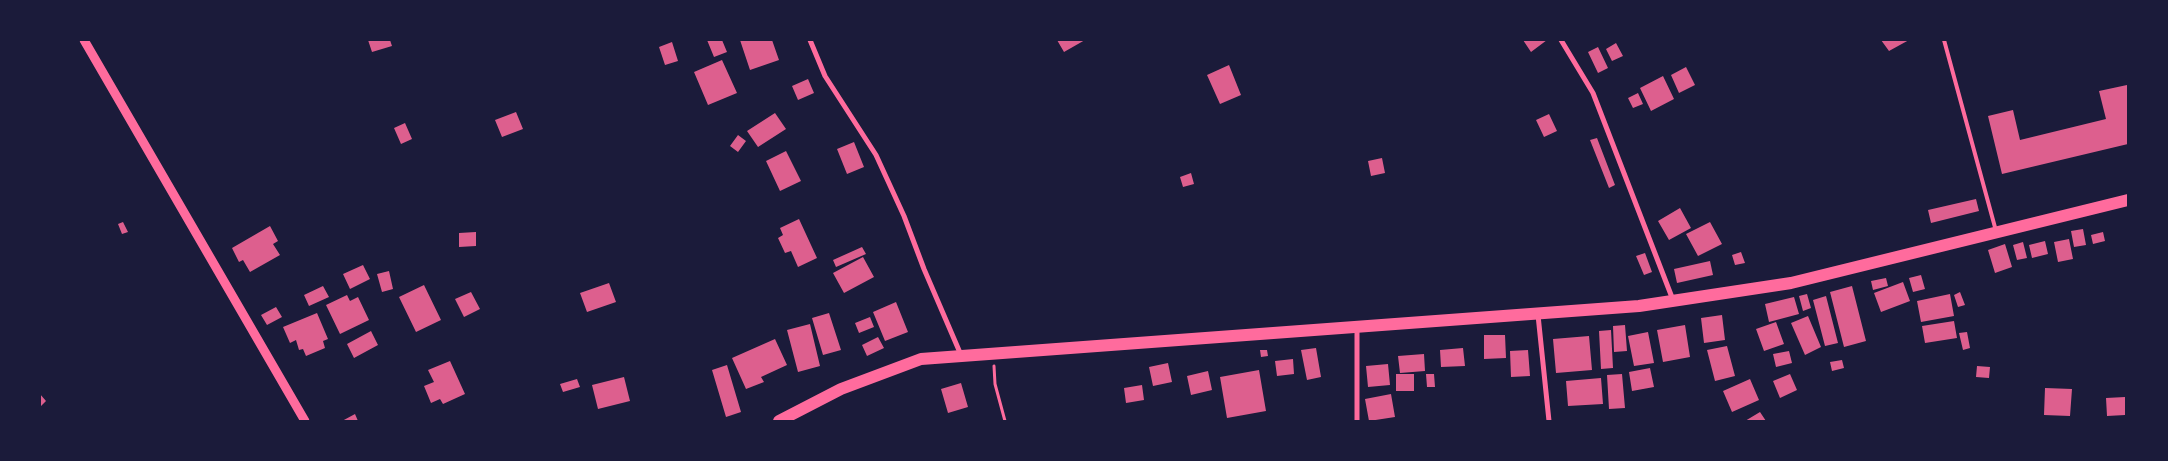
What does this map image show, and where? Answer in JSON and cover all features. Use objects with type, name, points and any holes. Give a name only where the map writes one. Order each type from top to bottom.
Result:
[{"type":"main road","points":[[778,421],[841,390],[921,359],[1538,315],[1639,306],[1791,283],[2128,200]]},
{"type":"street","points":[[84,40],[305,421]]},
{"type":"street","points":[[810,40],[825,76],[876,155],[904,216],[961,356]]},
{"type":"street","points":[[1560,40],[1593,93],[1674,301]]},
{"type":"street","points":[[1538,315],[1549,421]]},
{"type":"street","points":[[1357,327],[1357,421]]},
{"type":"lane","points":[[1944,40],[1997,233]]},
{"type":"path","points":[[993,353],[995,384],[1005,421]]},
{"type":"building","points":[[368,40],[390,40],[392,46],[372,52]]},
{"type":"building","points":[[707,40],[722,40],[727,52],[714,57]]},
{"type":"building","points":[[740,40],[772,40],[779,60],[750,70]]},
{"type":"building","points":[[1057,40],[1085,40],[1064,52]]},
{"type":"building","points":[[1523,40],[1547,40],[1531,52]]},
{"type":"building","points":[[1881,40],[1909,40],[1889,51]]},
{"type":"building","points":[[672,42],[678,61],[665,65],[659,47]]},
{"type":"building","points":[[1616,43],[1623,56],[1612,61],[1606,49]]},
{"type":"building","points":[[1598,47],[1608,68],[1598,73],[1588,52]]},
{"type":"building","points":[[722,60],[737,93],[708,105],[694,72]]},
{"type":"building","points":[[1229,65],[1241,95],[1220,104],[1207,75]]},
{"type":"building","points":[[1686,67],[1695,85],[1679,93],[1671,75]]},
{"type":"building","points":[[1663,76],[1674,99],[1651,111],[1640,88]]},
{"type":"building","points":[[808,79],[814,93],[798,100],[792,86]]},
{"type":"building","points":[[2127,85],[2128,144],[2002,174],[1988,116],[2013,110],[2020,140],[2106,119],[2099,91]]},
{"type":"building","points":[[1638,93],[1643,104],[1633,108],[1628,98]]},
{"type":"building","points":[[516,112],[523,129],[502,137],[495,120]]},
{"type":"building","points":[[775,113],[786,129],[758,147],[747,131]]},
{"type":"building","points":[[1549,114],[1557,131],[1544,137],[1536,120]]},
{"type":"building","points":[[405,123],[412,139],[401,144],[394,128]]},
{"type":"building","points":[[738,135],[746,141],[738,152],[730,146]]},
{"type":"building","points":[[1597,138],[1615,185],[1609,188],[1590,140]]},
{"type":"building","points":[[854,142],[864,167],[847,174],[837,149]]},
{"type":"building","points":[[786,151],[801,181],[780,191],[766,161]]},
{"type":"building","points":[[1382,158],[1385,173],[1371,176],[1368,161]]},
{"type":"building","points":[[1191,173],[1194,184],[1183,187],[1180,177]]},
{"type":"building","points":[[1976,199],[1979,211],[1931,223],[1928,210]]},
{"type":"building","points":[[1680,208],[1691,228],[1669,240],[1658,221]]},
{"type":"building","points":[[799,219],[817,258],[798,267],[791,251],[785,253],[778,238],[783,235],[780,228]]},
{"type":"building","points":[[123,222],[128,232],[122,234],[118,224]]},
{"type":"building","points":[[1710,222],[1722,244],[1698,256],[1686,234]]},
{"type":"building","points":[[270,226],[278,241],[273,244],[280,255],[250,272],[243,260],[239,262],[232,248]]},
{"type":"building","points":[[2083,229],[2086,245],[2074,247],[2071,231]]},
{"type":"building","points":[[476,232],[476,246],[459,247],[459,233]]},
{"type":"building","points":[[2103,232],[2105,241],[2093,244],[2091,235]]},
{"type":"building","points":[[2069,239],[2073,259],[2058,262],[2054,242]]},
{"type":"building","points":[[2045,241],[2048,254],[2032,258],[2029,245]]},
{"type":"building","points":[[2023,242],[2027,258],[2017,260],[2013,245]]},
{"type":"building","points":[[2005,244],[2012,267],[1995,273],[1988,250]]},
{"type":"building","points":[[862,247],[866,254],[836,267],[833,260]]},
{"type":"building","points":[[1741,252],[1745,263],[1735,265],[1732,255]]},
{"type":"building","points":[[1645,253],[1652,272],[1644,275],[1636,256]]},
{"type":"building","points":[[863,257],[874,277],[844,293],[833,273]]},
{"type":"building","points":[[1710,261],[1713,275],[1677,283],[1674,269]]},
{"type":"building","points":[[363,265],[370,279],[350,289],[343,274]]},
{"type":"building","points":[[389,271],[393,289],[382,292],[377,274]]},
{"type":"building","points":[[1921,275],[1925,289],[1913,292],[1909,278]]},
{"type":"building","points":[[1886,278],[1888,286],[1873,290],[1871,281]]},
{"type":"building","points":[[1903,282],[1910,301],[1881,312],[1874,293]]},
{"type":"building","points":[[609,283],[616,302],[587,312],[580,293]]},
{"type":"building","points":[[424,285],[441,320],[416,332],[399,297]]},
{"type":"building","points":[[323,286],[329,297],[309,306],[304,295]]},
{"type":"building","points":[[1852,286],[1866,341],[1844,347],[1830,292]]},
{"type":"building","points":[[471,292],[480,309],[464,317],[455,299]]},
{"type":"building","points":[[1960,292],[1965,305],[1958,307],[1954,295]]},
{"type":"building","points":[[1807,294],[1811,308],[1803,311],[1799,296]]},
{"type":"building","points":[[1950,294],[1954,316],[1921,322],[1917,301]]},
{"type":"building","points":[[347,295],[350,301],[358,297],[369,320],[340,334],[326,305]]},
{"type":"building","points":[[1826,296],[1838,343],[1825,346],[1813,300]]},
{"type":"building","points":[[1794,297],[1799,314],[1769,322],[1765,304]]},
{"type":"building","points":[[896,302],[908,332],[885,341],[873,312]]},
{"type":"building","points":[[276,307],[282,317],[267,325],[261,315]]},
{"type":"building","points":[[317,313],[328,339],[323,341],[325,348],[306,356],[303,349],[299,350],[296,340],[290,343],[283,327]]},
{"type":"building","points":[[829,313],[841,350],[823,355],[812,318]]},
{"type":"building","points":[[1722,315],[1725,340],[1704,343],[1701,318]]},
{"type":"building","points":[[1808,316],[1821,347],[1805,355],[1791,323]]},
{"type":"building","points":[[870,317],[874,327],[859,333],[855,323]]},
{"type":"building","points":[[1954,321],[1957,338],[1925,343],[1922,326]]},
{"type":"building","points":[[1776,322],[1784,344],[1764,351],[1756,329]]},
{"type":"building","points":[[810,324],[820,366],[798,372],[787,330]]},
{"type":"building","points":[[1625,325],[1627,351],[1614,352],[1613,326]]},
{"type":"building","points":[[1685,325],[1690,357],[1663,362],[1657,330]]},
{"type":"building","points":[[1611,330],[1613,368],[1601,369],[1599,331]]},
{"type":"building","points":[[371,331],[378,345],[354,358],[347,344]]},
{"type":"building","points":[[1648,332],[1654,363],[1634,366],[1628,336]]},
{"type":"building","points":[[1967,332],[1970,348],[1963,350],[1959,333]]},
{"type":"building","points":[[1484,335],[1505,335],[1506,358],[1484,359]]},
{"type":"building","points":[[1589,336],[1592,370],[1556,373],[1553,339]]},
{"type":"building","points":[[878,337],[884,348],[867,356],[862,345]]},
{"type":"building","points":[[775,339],[787,365],[761,377],[764,382],[746,389],[732,358]]},
{"type":"building","points":[[1727,346],[1735,376],[1715,381],[1707,350]]},
{"type":"building","points":[[1316,348],[1321,377],[1307,380],[1301,350]]},
{"type":"building","points":[[1463,348],[1465,366],[1441,367],[1440,350]]},
{"type":"building","points":[[1260,350],[1267,350],[1268,356],[1261,357]]},
{"type":"building","points":[[1528,350],[1530,376],[1511,377],[1510,351]]},
{"type":"building","points":[[1789,351],[1792,363],[1776,367],[1773,354]]},
{"type":"building","points":[[1424,354],[1425,371],[1400,373],[1398,356]]},
{"type":"building","points":[[1293,359],[1294,374],[1277,376],[1275,361]]},
{"type":"building","points":[[1842,360],[1844,368],[1832,371],[1830,362]]},
{"type":"building","points":[[450,361],[465,394],[443,404],[440,399],[431,403],[424,386],[434,382],[428,370]]},
{"type":"building","points":[[1168,363],[1172,382],[1153,386],[1149,367]]},
{"type":"building","points":[[1388,364],[1390,385],[1368,387],[1366,366]]},
{"type":"building","points":[[727,365],[741,412],[726,417],[712,370]]},
{"type":"building","points":[[1977,366],[1990,367],[1989,378],[1976,377]]},
{"type":"building","points":[[1650,368],[1654,387],[1632,391],[1629,372]]},
{"type":"building","points":[[1259,370],[1266,411],[1227,418],[1220,377]]},
{"type":"building","points":[[1208,371],[1212,390],[1191,395],[1187,376]]},
{"type":"building","points":[[1396,374],[1414,374],[1414,391],[1396,391]]},
{"type":"building","points":[[1426,374],[1434,374],[1435,387],[1427,387]]},
{"type":"building","points":[[1622,374],[1625,408],[1609,409],[1607,375]]},
{"type":"building","points":[[1790,374],[1797,390],[1780,398],[1773,381]]},
{"type":"building","points":[[624,377],[630,401],[598,409],[592,385]]},
{"type":"building","points":[[1601,378],[1603,404],[1568,406],[1566,381]]},
{"type":"building","points":[[577,379],[580,387],[563,392],[560,384]]},
{"type":"building","points":[[1750,379],[1759,400],[1732,412],[1723,391]]},
{"type":"building","points":[[961,383],[968,407],[948,413],[941,389]]},
{"type":"building","points":[[1142,385],[1144,400],[1126,403],[1124,388]]},
{"type":"building","points":[[2045,388],[2072,389],[2070,416],[2044,415]]},
{"type":"building","points":[[40,394],[46,401],[40,407]]},
{"type":"building","points":[[1391,394],[1395,417],[1369,421],[1365,399]]},
{"type":"building","points":[[2125,397],[2125,415],[2107,416],[2106,398]]},
{"type":"building","points":[[1760,412],[1766,421],[1745,421]]},
{"type":"building","points":[[355,414],[358,421],[342,421]]}]
